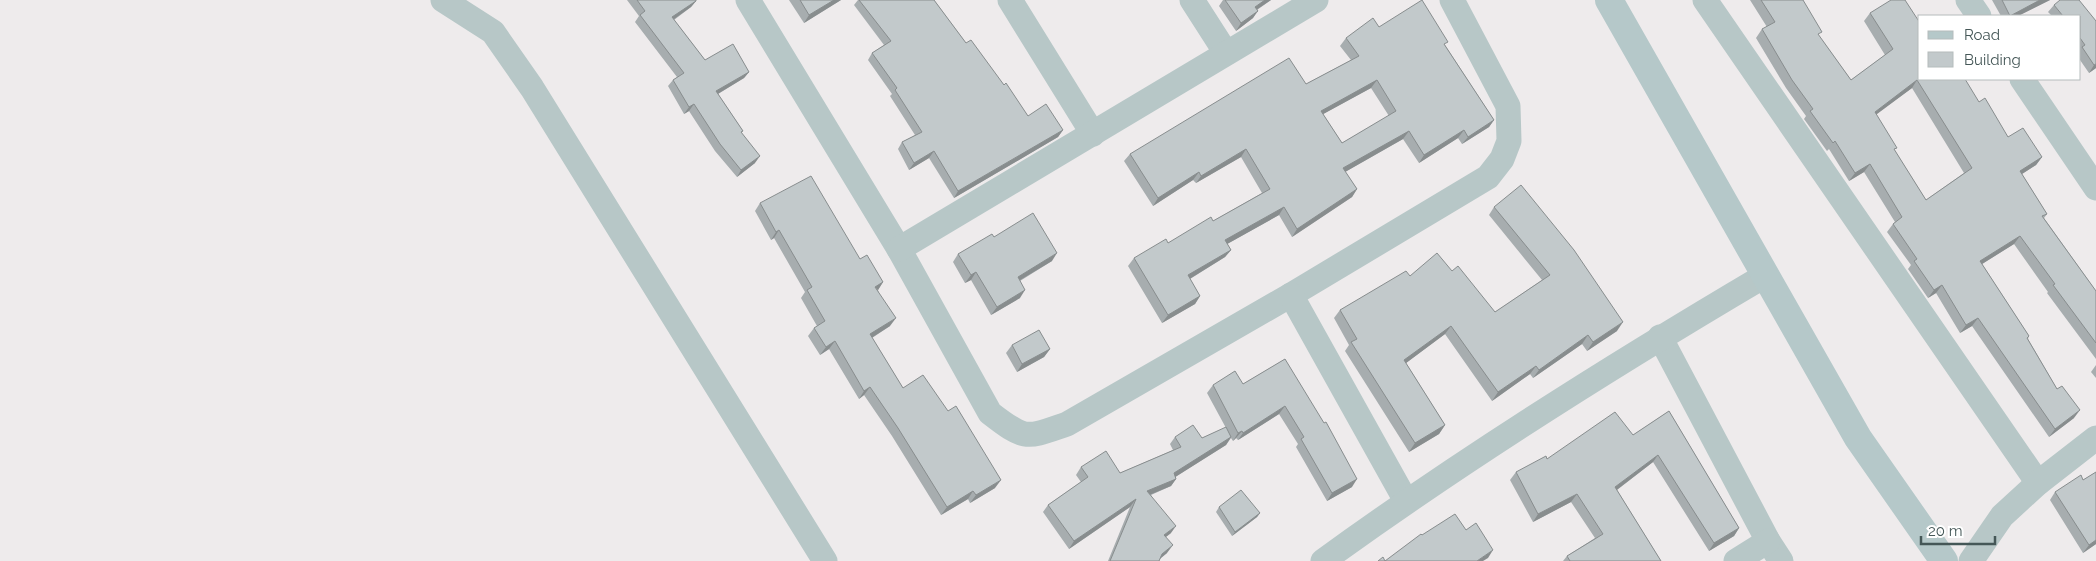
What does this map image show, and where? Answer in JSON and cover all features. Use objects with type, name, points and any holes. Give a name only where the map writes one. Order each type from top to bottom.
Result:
[{"type":"street","points":[[443,0],[493,32],[532,88],[825,561]]},
{"type":"street","points":[[748,0],[899,250],[990,414],[1012,430],[1031,436],[1067,424],[1292,295],[1488,177],[1502,159],[1509,141],[1508,106],[1452,0]]},
{"type":"street","points":[[1010,0],[1092,134]]},
{"type":"street","points":[[1192,0],[1226,53]]},
{"type":"street","points":[[899,250],[1316,0]]},
{"type":"street","points":[[1705,0],[2038,483]]},
{"type":"street","points":[[1968,0],[1978,15]]},
{"type":"street","points":[[1617,3],[1858,438],[1944,561]]},
{"type":"street","points":[[2023,80],[2096,188]]},
{"type":"street","points":[[1323,561],[1406,501],[1660,337],[1766,275]]},
{"type":"street","points":[[1292,295],[1406,501]]},
{"type":"street","points":[[1660,337],[1775,551],[1736,561]]},
{"type":"street","points":[[1971,561],[2002,516],[2038,483],[2096,438]]},
{"type":"building","points":[[637,0],[696,0],[672,17],[705,60],[733,44],[749,72],[716,91],[743,131],[741,132],[760,156],[741,170],[720,144],[694,104],[689,107],[673,80],[684,73],[640,15],[645,11]]},
{"type":"building","points":[[800,0],[834,0],[809,15]]},
{"type":"building","points":[[859,0],[934,0],[966,43],[971,40],[1004,85],[1006,83],[1028,116],[1046,104],[1063,130],[958,191],[934,151],[914,163],[902,142],[922,132],[895,90],[897,88],[872,53],[891,41]]},
{"type":"building","points":[[1225,0],[1265,0],[1255,7],[1258,11],[1241,23]]},
{"type":"building","points":[[1422,0],[1448,42],[1444,44],[1494,120],[1468,137],[1464,130],[1424,155],[1409,131],[1343,168],[1357,189],[1297,229],[1284,207],[1225,240],[1231,250],[1188,275],[1200,296],[1168,315],[1134,258],[1166,239],[1168,243],[1211,217],[1213,221],[1270,189],[1246,149],[1201,176],[1199,172],[1158,198],[1130,154],[1289,58],[1306,84],[1359,56],[1346,38],[1373,18],[1379,27]],"holes":[[[1377,80],[1396,111],[1342,143],[1321,111]]]},
{"type":"building","points":[[1761,0],[1803,0],[1822,32],[1818,34],[1851,80],[1893,49],[1870,13],[1891,0],[1905,0],[1918,20],[1918,80],[1966,80],[1979,102],[1985,98],[2008,137],[2023,128],[2042,157],[2020,171],[2047,214],[2042,216],[2096,291],[2096,343],[2020,236],[1980,261],[2029,336],[2027,338],[2057,389],[2062,386],[2080,410],[2055,429],[1978,318],[1966,325],[1942,285],[1934,290],[1914,261],[1917,259],[1893,224],[1902,217],[1870,164],[1855,173],[1835,141],[1833,143],[1810,111],[1813,109],[1792,80],[1762,29],[1775,22]],"holes":[[[1917,80],[1972,168],[1926,200],[1894,149],[1897,148],[1875,112]]]},
{"type":"building","points":[[2002,0],[2040,0],[2012,15],[2010,15]]},
{"type":"building","points":[[2060,0],[2079,0],[2096,21],[2096,64],[2094,65],[2082,47],[2085,45],[2081,39],[2081,15],[2062,15],[2054,5]]},
{"type":"building","points":[[811,176],[860,259],[867,255],[883,282],[875,287],[896,318],[870,334],[903,388],[923,375],[948,411],[956,406],[1001,480],[976,495],[973,491],[947,507],[870,387],[864,391],[835,341],[826,347],[814,328],[825,321],[807,290],[812,287],[779,230],[776,232],[760,203]]},
{"type":"building","points":[[1521,185],[1574,250],[1623,322],[1593,342],[1588,335],[1539,370],[1536,366],[1498,392],[1451,326],[1404,360],[1445,425],[1415,443],[1351,342],[1357,339],[1340,310],[1406,271],[1410,276],[1437,253],[1452,271],[1458,266],[1495,312],[1550,275],[1494,207]]},
{"type":"building","points":[[1033,213],[1057,253],[1018,277],[1025,290],[997,307],[976,272],[971,275],[958,254],[992,234],[994,237]]},
{"type":"building","points":[[1039,330],[1050,349],[1022,364],[1012,345]]},
{"type":"building","points":[[1285,359],[1324,423],[1326,422],[1357,479],[1332,493],[1301,439],[1304,437],[1285,406],[1243,433],[1242,431],[1238,433],[1213,385],[1235,371],[1243,384]]},
{"type":"building","points":[[1669,411],[1739,528],[1714,543],[1658,455],[1615,487],[1661,561],[1570,561],[1567,556],[1603,534],[1577,494],[1538,514],[1516,472],[1546,456],[1547,459],[1615,412],[1633,435]]},
{"type":"building","points":[[1193,425],[1202,438],[1226,427],[1231,437],[1174,473],[1176,479],[1147,491],[1176,526],[1164,535],[1173,545],[1162,554],[1159,561],[1110,561],[1136,499],[1074,541],[1048,505],[1088,477],[1081,467],[1106,451],[1120,473],[1181,447],[1175,437]]},
{"type":"building","points":[[2096,472],[2096,540],[2089,545],[2055,492],[2081,475],[2083,480]]},
{"type":"building","points":[[1241,490],[1260,513],[1235,532],[1219,507]]},
{"type":"building","points":[[1455,514],[1466,530],[1476,523],[1493,550],[1477,561],[1385,561],[1421,534]]}]
